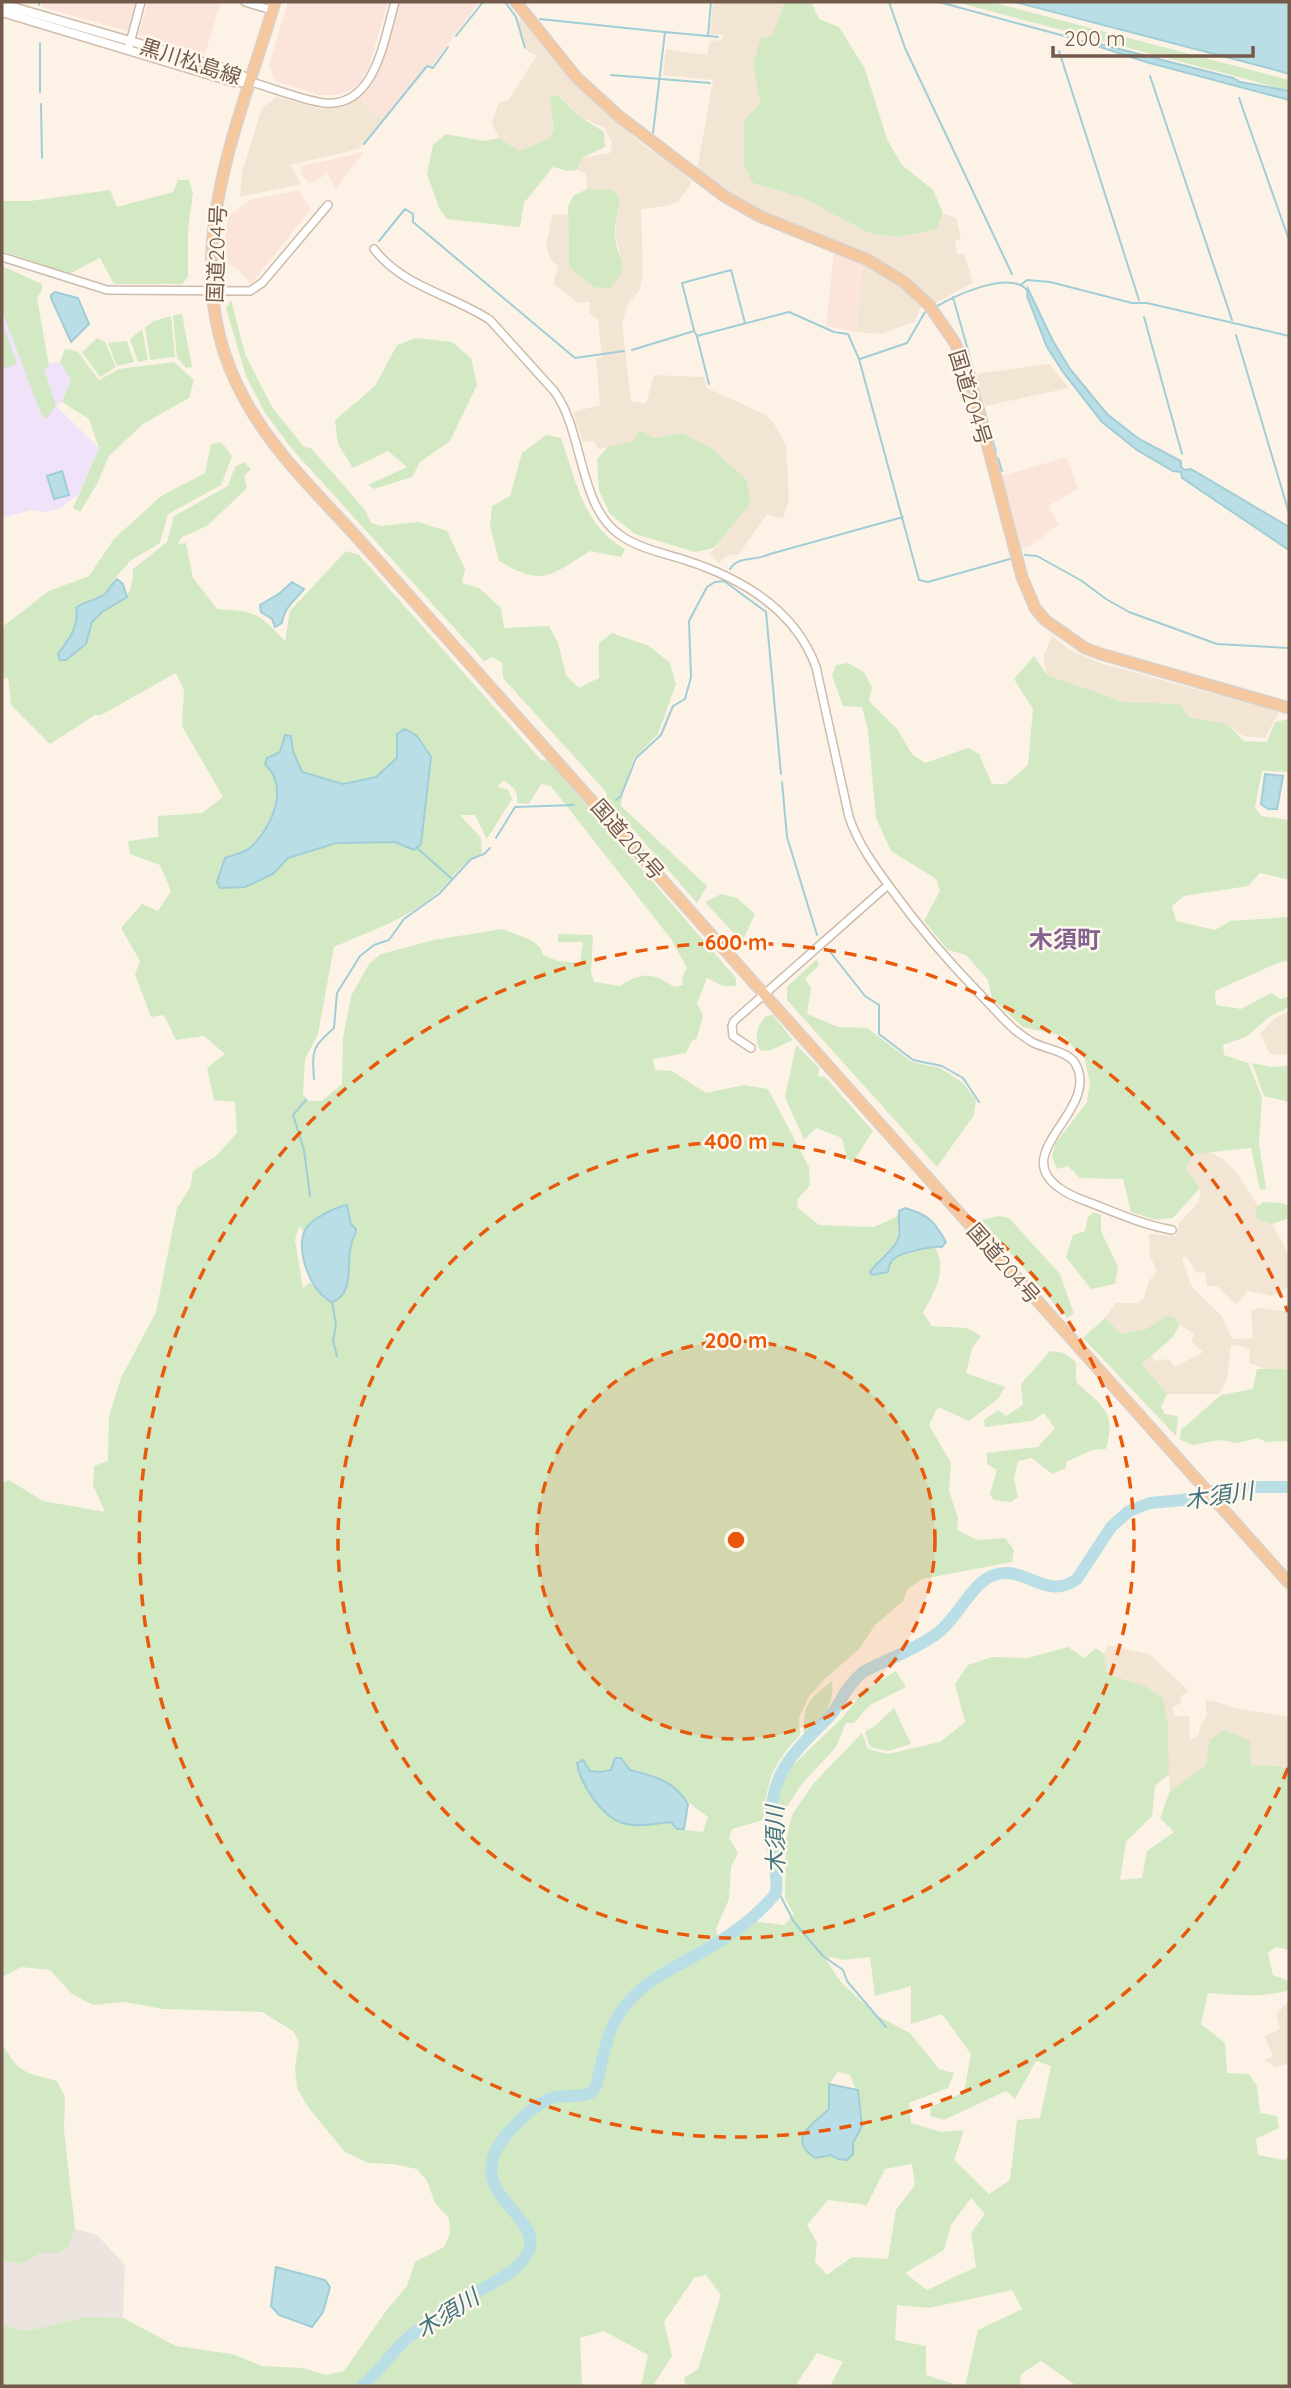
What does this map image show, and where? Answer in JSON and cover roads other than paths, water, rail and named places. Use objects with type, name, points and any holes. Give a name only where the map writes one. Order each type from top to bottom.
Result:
[{"type":"highway","name":"国道204号","points":[[516,2],[577,78],[620,117],[724,196],[759,216],[878,265],[904,282],[929,305],[955,343],[969,375],[1022,577],[1035,608],[1045,620],[1070,639],[1101,654],[1289,708]]},
{"type":"highway","name":"国道204号","points":[[273,6],[219,184],[212,243],[212,290],[216,324],[227,362],[243,398],[269,436],[363,544],[1289,1583]]},
{"type":"main road","name":"黒川松島線","points":[[2,4],[234,82],[251,82]]},
{"type":"main road","name":"黒川松島線","points":[[2,12],[129,46]]},
{"type":"street","points":[[129,46],[141,2]]},
{"type":"street","points":[[245,2],[273,6]]},
{"type":"street","points":[[251,82],[324,103],[348,99],[371,78],[395,2]]},
{"type":"street","points":[[2,257],[107,290],[237,292],[256,288],[328,205]]},
{"type":"street","points":[[374,249],[382,259],[410,280],[490,320],[561,399],[592,494],[608,525],[621,536],[644,547],[721,572],[734,579],[771,605],[798,631],[808,645],[816,667],[854,834],[928,940],[1014,1029],[1032,1042],[1074,1061],[1080,1090],[1075,1105],[1048,1143],[1044,1156],[1045,1170],[1054,1185],[1067,1194],[1149,1226],[1172,1230]]},
{"type":"street","points":[[751,1048],[733,1036],[732,1026],[888,885]]},
{"type":"water","points":[[1015,2],[1289,2],[1289,74],[1272,69]]},
{"type":"water","points":[[1088,41],[1240,82],[1289,91],[1289,100],[1146,62]]},
{"type":"water","points":[[1028,289],[1070,369],[1107,414],[1139,439],[1181,461],[1181,467],[1185,470],[1191,469],[1289,527],[1289,550],[1182,478],[1181,472],[1173,471],[1137,450],[1102,422],[1047,347],[1027,296]]},
{"type":"water","points":[[55,292],[78,298],[89,324],[71,342],[51,298]]},
{"type":"water","points":[[62,471],[69,495],[54,499],[47,476]]},
{"type":"water","points":[[117,579],[123,584],[127,597],[102,612],[92,622],[86,644],[66,660],[60,660],[58,654],[75,627],[76,608],[105,594]]},
{"type":"water","points":[[292,582],[304,589],[287,608],[282,623],[275,627],[272,619],[261,612],[260,605]]},
{"type":"water","points":[[405,729],[417,736],[431,757],[421,844],[414,850],[395,842],[336,843],[288,858],[273,874],[245,887],[220,888],[217,882],[225,858],[251,847],[266,829],[271,818],[277,795],[276,784],[265,764],[267,758],[280,752],[285,735],[291,736],[293,751],[302,772],[343,784],[376,777],[397,758],[397,734]]},
{"type":"water","points":[[1265,774],[1283,776],[1277,809],[1268,809],[1261,804]]},
{"type":"water","points":[[347,1205],[351,1224],[356,1231],[350,1253],[347,1285],[339,1298],[332,1302],[324,1297],[312,1281],[304,1259],[302,1239],[312,1222]]},
{"type":"water","points":[[905,1208],[930,1220],[946,1242],[942,1247],[925,1248],[900,1255],[891,1262],[888,1272],[872,1275],[870,1272],[873,1267],[891,1250],[897,1240],[899,1211]]},
{"type":"water","points":[[615,1758],[621,1758],[630,1770],[655,1777],[670,1785],[683,1796],[688,1804],[684,1829],[677,1829],[671,1822],[640,1825],[622,1823],[599,1806],[587,1789],[577,1763],[583,1760],[590,1771],[601,1772],[611,1770]]},
{"type":"water","points":[[829,2084],[858,2090],[862,2126],[853,2143],[853,2154],[847,2160],[831,2155],[815,2158],[803,2144],[805,2132],[829,2109]]},
{"type":"water","points":[[276,2267],[325,2280],[330,2287],[323,2312],[312,2327],[279,2315],[271,2306]]},
{"type":"waterway","points":[[456,36],[483,2]]},
{"type":"waterway","points":[[505,2],[516,17],[525,48]]},
{"type":"waterway","points":[[653,133],[665,32],[708,36],[711,2]]},
{"type":"waterway","points":[[889,2],[905,48],[1012,274]]},
{"type":"waterway","points":[[939,2],[1090,43]]},
{"type":"waterway","points":[[540,19],[664,32]]},
{"type":"waterway","points":[[709,36],[718,37]]},
{"type":"waterway","points":[[40,43],[40,92]]},
{"type":"waterway","points":[[364,144],[427,66],[433,68],[448,47]]},
{"type":"waterway","points":[[1059,51],[1139,300]]},
{"type":"waterway","points":[[611,75],[710,83]]},
{"type":"waterway","points":[[1150,76],[1232,320]]},
{"type":"waterway","points":[[1239,98],[1289,240]]},
{"type":"waterway","points":[[41,104],[42,158]]},
{"type":"waterway","points":[[379,241],[405,209],[413,214],[413,222],[575,358],[624,351]]},
{"type":"waterway","points":[[694,330],[682,283],[731,270],[745,323]]},
{"type":"waterway","points":[[1022,284],[1027,280],[1050,282],[1132,303],[1147,303],[1289,336]]},
{"type":"waterway","points":[[937,306],[996,283],[1019,284],[1027,290]]},
{"type":"waterway","points":[[953,297],[978,386]]},
{"type":"waterway","points":[[632,350],[694,331],[697,336],[789,312],[834,332],[848,334],[859,359],[919,580],[928,582],[1010,559]]},
{"type":"waterway","points":[[860,359],[907,343],[925,312]]},
{"type":"waterway","points":[[1144,317],[1182,454]]},
{"type":"waterway","points":[[1236,335],[1289,513]]},
{"type":"waterway","points":[[697,337],[709,384]]},
{"type":"waterway","points":[[980,395],[996,452]]},
{"type":"waterway","points":[[998,458],[1002,471]]},
{"type":"waterway","points":[[730,569],[742,560],[903,517]]},
{"type":"waterway","points":[[1025,555],[1037,556],[1129,612],[1217,644],[1289,648]]},
{"type":"waterway","points":[[616,800],[621,796],[636,758],[661,735],[673,706],[685,699],[691,677],[689,621],[707,587],[715,582],[724,581],[766,612],[781,774]]},
{"type":"waterway","points":[[782,782],[787,837],[817,935]]},
{"type":"waterway","points":[[496,838],[515,807],[574,805]]},
{"type":"waterway","points":[[314,1079],[315,1050],[334,1028],[337,993],[360,956],[374,945],[389,940],[404,919],[439,894],[471,859],[484,854],[490,848]]},
{"type":"waterway","points":[[418,849],[451,878]]},
{"type":"waterway","points":[[831,953],[865,996],[879,1005],[879,1034],[913,1060],[942,1066],[963,1078],[979,1102]]},
{"type":"waterway","points":[[306,1100],[293,1115],[304,1150],[310,1196]]},
{"type":"waterway","points":[[332,1302],[336,1325],[333,1341],[337,1356]]},
{"type":"waterway","name":"木須川","points":[[362,2386],[414,2333],[506,2275],[527,2254],[531,2240],[526,2228],[496,2188],[491,2172],[494,2154],[512,2128],[538,2105],[554,2097],[591,2093],[596,2086],[611,2030],[628,2002],[656,1978],[731,1934],[751,1919],[776,1893],[770,1823],[777,1784],[793,1754],[832,1714],[850,1686],[863,1672],[935,1635],[986,1579],[1011,1573],[1054,1586],[1065,1585],[1077,1579],[1111,1527],[1129,1511],[1150,1503],[1183,1500],[1218,1490],[1289,1487]]},
{"type":"waterway","points":[[776,1893],[780,1895],[794,1922],[823,1956],[843,1970],[847,1981],[886,2027]]},
{"type":"district","name":"木須町","points":[[1065,939]]}]
